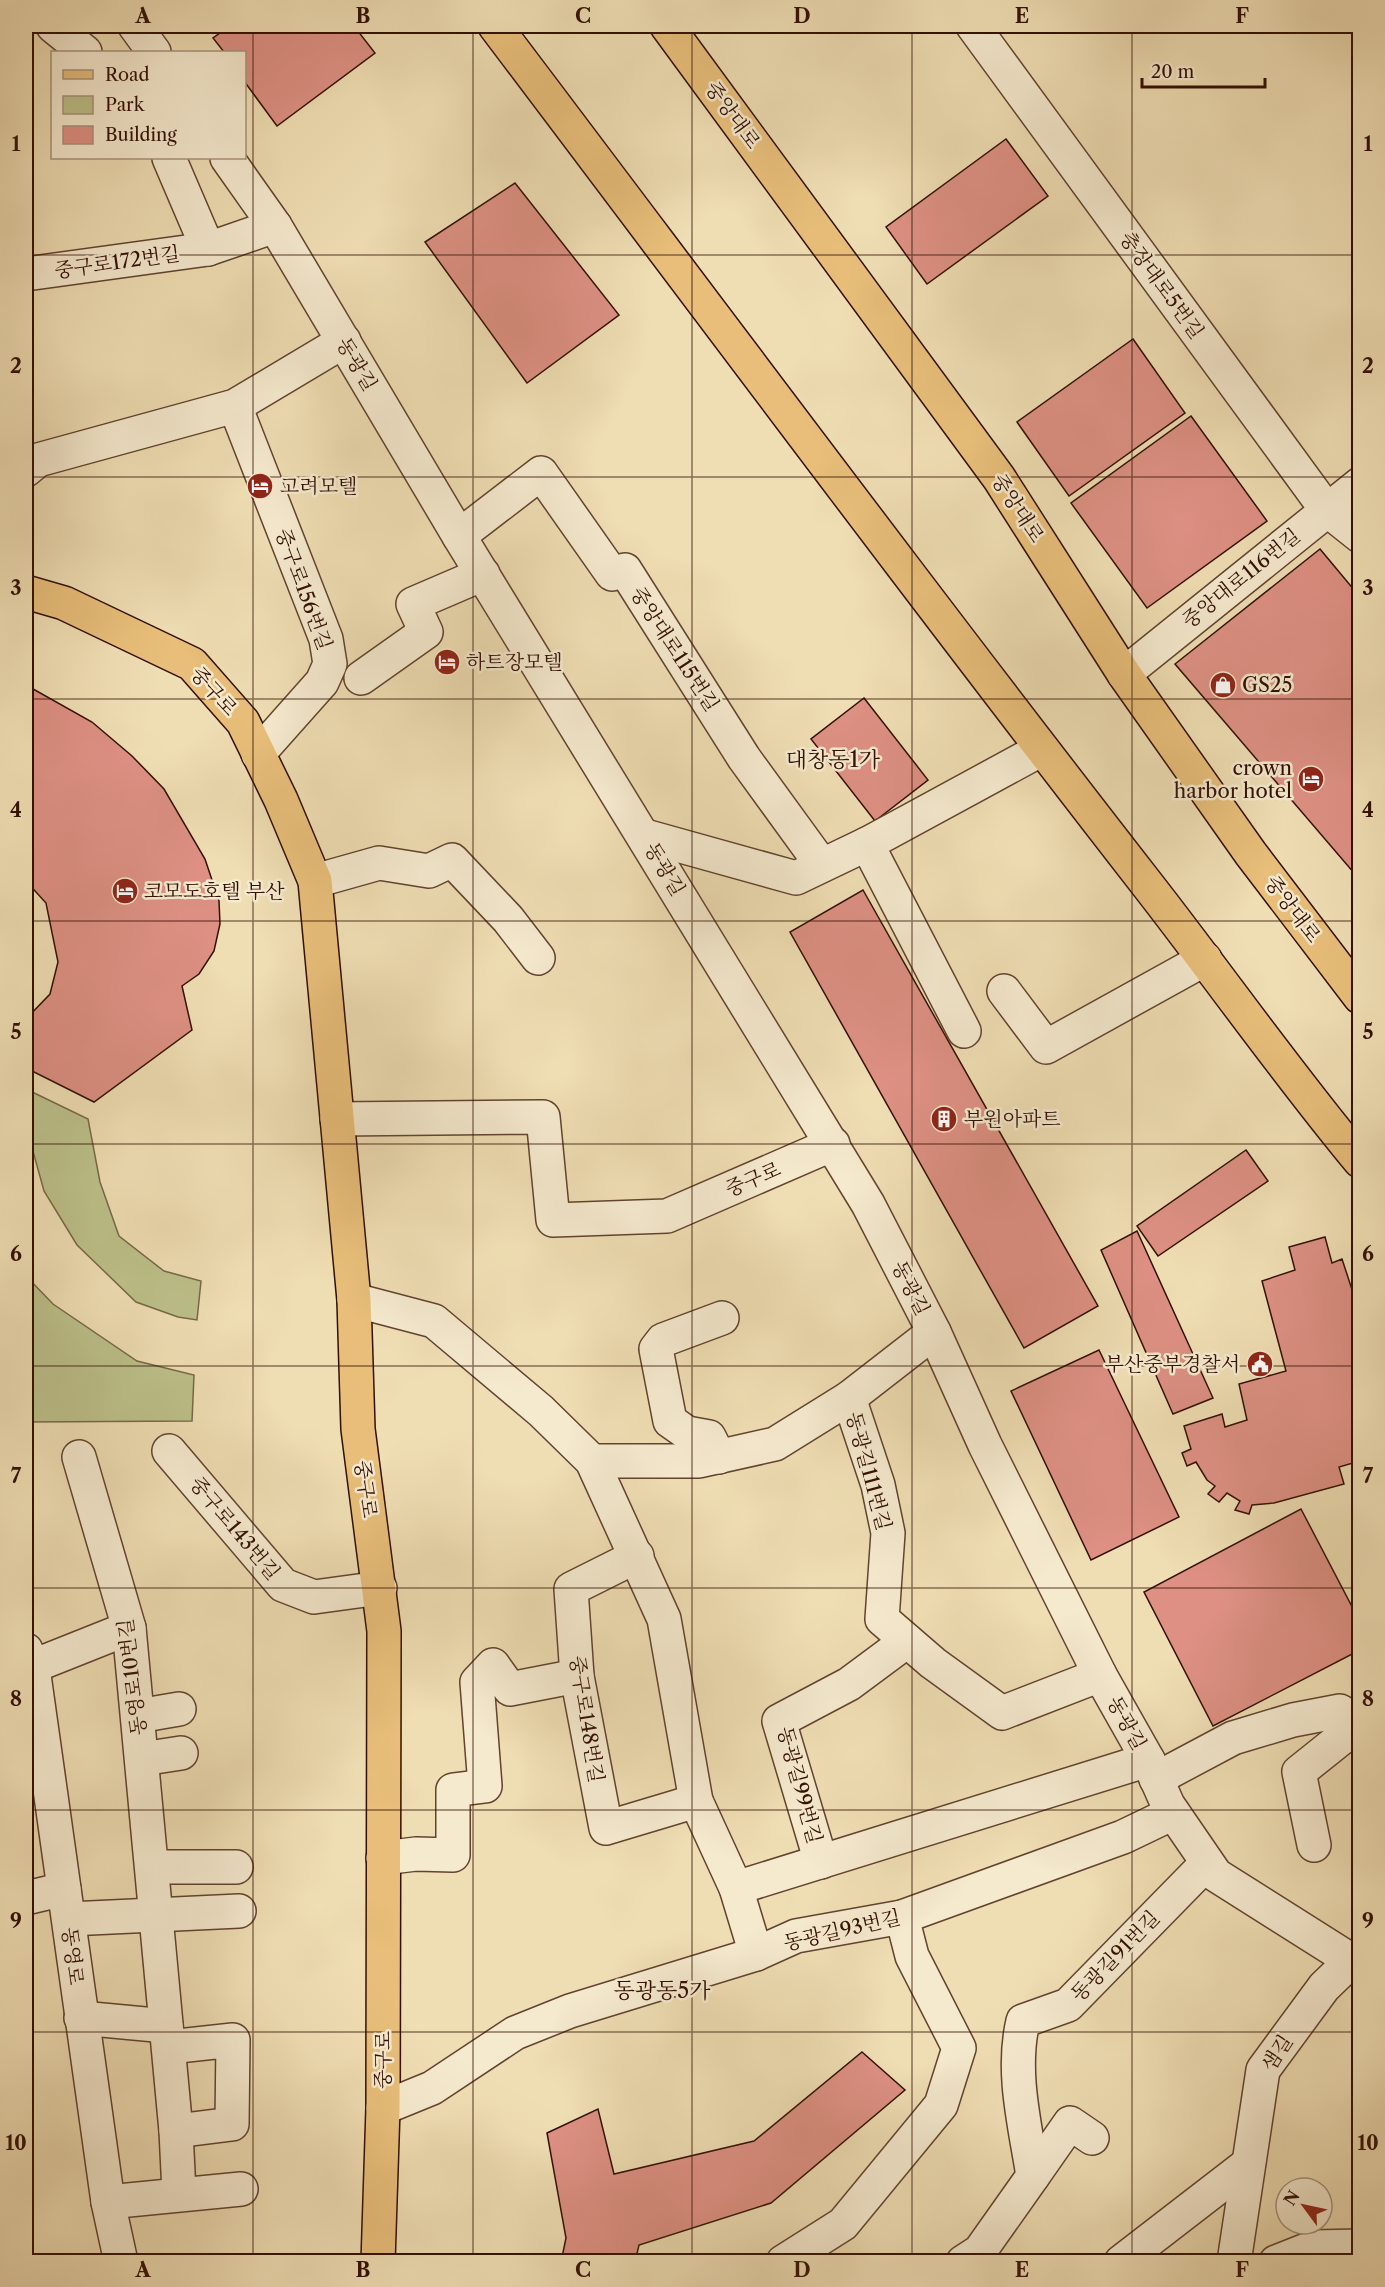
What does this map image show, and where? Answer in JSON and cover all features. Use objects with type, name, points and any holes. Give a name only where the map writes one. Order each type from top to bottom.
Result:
[{"type":"main road","points":[[495,26],[1042,749],[1359,1161]]},
{"type":"main road","name":"중앙대로","points":[[667,26],[999,478],[1124,674],[1251,854],[1359,997]]},
{"type":"main road","name":"중구로","points":[[26,592],[64,603],[192,664],[243,722],[315,881],[354,1300],[358,1429],[384,1631],[383,2108],[378,2262]]},
{"type":"street","points":[[53,26],[85,51]]},
{"type":"street","points":[[135,26],[153,51]]},
{"type":"street","name":"충장대로5번길","points":[[973,26],[1326,509],[1359,536]]},
{"type":"street","name":"중구로172번길","points":[[169,159],[208,249]]},
{"type":"street","name":"동광길","points":[[228,159],[275,226],[459,536],[645,836],[868,1204],[934,1332],[985,1445],[1100,1675],[1152,1769],[1173,1813],[1216,1875],[1355,1964]]},
{"type":"street","name":"중구로172번길","points":[[26,274],[208,249],[275,226]]},
{"type":"street","points":[[26,470],[38,460],[236,406],[344,341]]},
{"type":"street","name":"중구로156번길","points":[[236,406],[326,639],[330,664],[322,682],[258,753]]},
{"type":"street","name":"중앙대로115번길","points":[[459,536],[540,473],[612,574],[625,570],[744,758],[821,864]]},
{"type":"street","name":"중앙대로116번길","points":[[1124,674],[1359,484]]},
{"type":"street","points":[[362,678],[426,632],[413,604],[483,574]]},
{"type":"street","points":[[645,836],[796,878],[867,843],[1042,749]]},
{"type":"street","points":[[867,843],[964,1031]]},
{"type":"street","points":[[315,881],[379,863],[429,871],[452,860],[508,919],[538,958]]},
{"type":"street","points":[[1004,991],[1046,1047],[1205,959]]},
{"type":"street","name":"중구로","points":[[337,1119],[543,1117],[553,1220],[667,1216],[833,1144]]},
{"type":"street","points":[[354,1300],[434,1322],[541,1411],[592,1461],[664,1619],[696,1801],[736,1887],[756,1954]]},
{"type":"street","points":[[719,1457],[709,1437],[687,1433],[670,1421],[657,1348],[663,1340],[722,1318]]},
{"type":"street","name":"동광길111번길","points":[[592,1461],[699,1461],[775,1444],[849,1398],[934,1332]]},
{"type":"street","name":"동광길111번길","points":[[849,1398],[878,1485],[888,1533],[882,1619],[907,1641]]},
{"type":"street","name":"중구로143번길","points":[[169,1451],[283,1585],[314,1597],[380,1588]]},
{"type":"street","name":"동영로10번길","points":[[79,1457],[129,1628],[176,2131],[179,2193]]},
{"type":"street","name":"중구로148번길","points":[[637,1556],[571,1589],[577,1676],[606,1828],[696,1801]]},
{"type":"street","points":[[28,1663],[129,1628]]},
{"type":"street","points":[[907,1641],[1002,1713],[1100,1675]]},
{"type":"street","name":"동광길99번길","points":[[820,1862],[779,1721],[849,1684],[907,1641]]},
{"type":"street","name":"동영로","points":[[28,1663],[66,1904],[108,2202],[121,2262]]},
{"type":"street","points":[[383,1858],[416,1854],[453,1855],[453,1790],[485,1786],[477,1682],[493,1665],[510,1689],[577,1676]]},
{"type":"street","points":[[138,1716],[179,1708]]},
{"type":"street","name":"동광길99번길","points":[[736,1887],[1152,1769],[1233,1738],[1293,1720],[1340,1711],[1359,1724]]},
{"type":"street","points":[[1314,1845],[1299,1772],[1359,1724]]},
{"type":"street","points":[[142,1759],[181,1753]]},
{"type":"street","name":"동광길93번길","points":[[383,2108],[432,2088],[515,2033],[570,2011],[756,1954],[796,1936],[902,1917],[1122,1837],[1173,1813]]},
{"type":"street","name":"동광길91번길","points":[[1033,2176],[1017,2070],[1023,2021],[1068,2005],[1207,1863]]},
{"type":"street","points":[[152,1867],[236,1867]]},
{"type":"street","points":[[26,1898],[156,1913],[239,1911]]},
{"type":"street","points":[[783,2262],[843,2224],[941,2105],[959,2048],[912,1956],[902,1917]]},
{"type":"street","name":"샘길","points":[[1234,2262],[1263,2070],[1324,1987],[1355,1964]]},
{"type":"street","points":[[81,2018],[167,2036],[232,2040],[232,2124],[176,2131]]},
{"type":"street","points":[[963,2262],[980,2251],[1071,2123],[1092,2138]]},
{"type":"street","points":[[1120,2262],[1248,2164]]},
{"type":"street","points":[[108,2202],[179,2193],[241,2189]]},
{"type":"street","points":[[1276,2262],[1314,2247],[1359,2246]]},
{"type":"green space","points":[[26,1089],[88,1119],[100,1182],[119,1236],[164,1271],[201,1281],[197,1320],[178,1317],[136,1302],[77,1245],[44,1191],[26,1126]]},
{"type":"green space","points":[[26,1276],[53,1304],[137,1361],[194,1375],[192,1421],[26,1422]]},
{"type":"building","points":[[230,26],[354,26],[375,53],[277,126],[246,84],[246,51],[223,51],[213,38]]},
{"type":"building","points":[[1006,139],[1048,196],[927,284],[886,227]]},
{"type":"building","points":[[515,183],[619,315],[527,383],[425,242]]},
{"type":"building","points":[[1133,339],[1185,413],[1069,496],[1017,422]]},
{"type":"building","points":[[1191,416],[1267,521],[1147,608],[1071,503]]},
{"type":"building","points":[[1320,549],[1360,597],[1360,880],[1175,664]]},
{"type":"building","name":"코모도호텔 부산","points":[[26,685],[92,722],[132,756],[164,789],[205,859],[219,901],[220,924],[214,951],[199,974],[182,986],[192,1030],[94,1102],[26,1068],[26,1019],[50,994],[58,962],[46,903],[26,881]]},
{"type":"building","points":[[864,698],[928,780],[875,821],[811,739]]},
{"type":"building","name":"부원아파트","points":[[863,890],[1098,1306],[1024,1348],[790,932]]},
{"type":"building","points":[[1246,1150],[1268,1181],[1158,1256],[1137,1226]]},
{"type":"building","points":[[1137,1231],[1213,1398],[1173,1414],[1101,1250]]},
{"type":"building","points":[[1325,1237],[1332,1263],[1342,1259],[1360,1314],[1360,1461],[1339,1467],[1344,1484],[1274,1503],[1252,1505],[1249,1514],[1235,1510],[1240,1501],[1227,1493],[1219,1502],[1208,1494],[1215,1486],[1207,1480],[1196,1462],[1187,1466],[1182,1453],[1191,1449],[1184,1426],[1222,1414],[1225,1427],[1247,1420],[1239,1384],[1286,1371],[1262,1281],[1295,1270],[1289,1247]]},
{"type":"building","points":[[1099,1350],[1179,1517],[1091,1560],[1011,1391]]},
{"type":"building","points":[[1301,1509],[1360,1622],[1360,1650],[1213,1726],[1144,1592]]},
{"type":"building","points":[[862,2052],[905,2090],[771,2203],[639,2245],[635,2262],[561,2262],[566,2238],[547,2133],[598,2109],[614,2174],[754,2141]]},
{"type":"place","name":"고려모텔","points":[[260,486]]},
{"type":"place","name":"하트장모텔","points":[[447,662]]},
{"type":"place","name":"GS25","points":[[1223,685]]},
{"type":"place","name":"crown harbor hotel","points":[[1311,779]]},
{"type":"place","name":"코모도호텔 부산","points":[[125,891]]},
{"type":"place","name":"부원아파트","points":[[944,1119]]},
{"type":"place","name":"부산중부경찰서","points":[[1260,1364]]},
{"type":"district","name":"대창동1가","points":[[833,759]]},
{"type":"district","name":"동광동5가","points":[[662,1990]]}]
